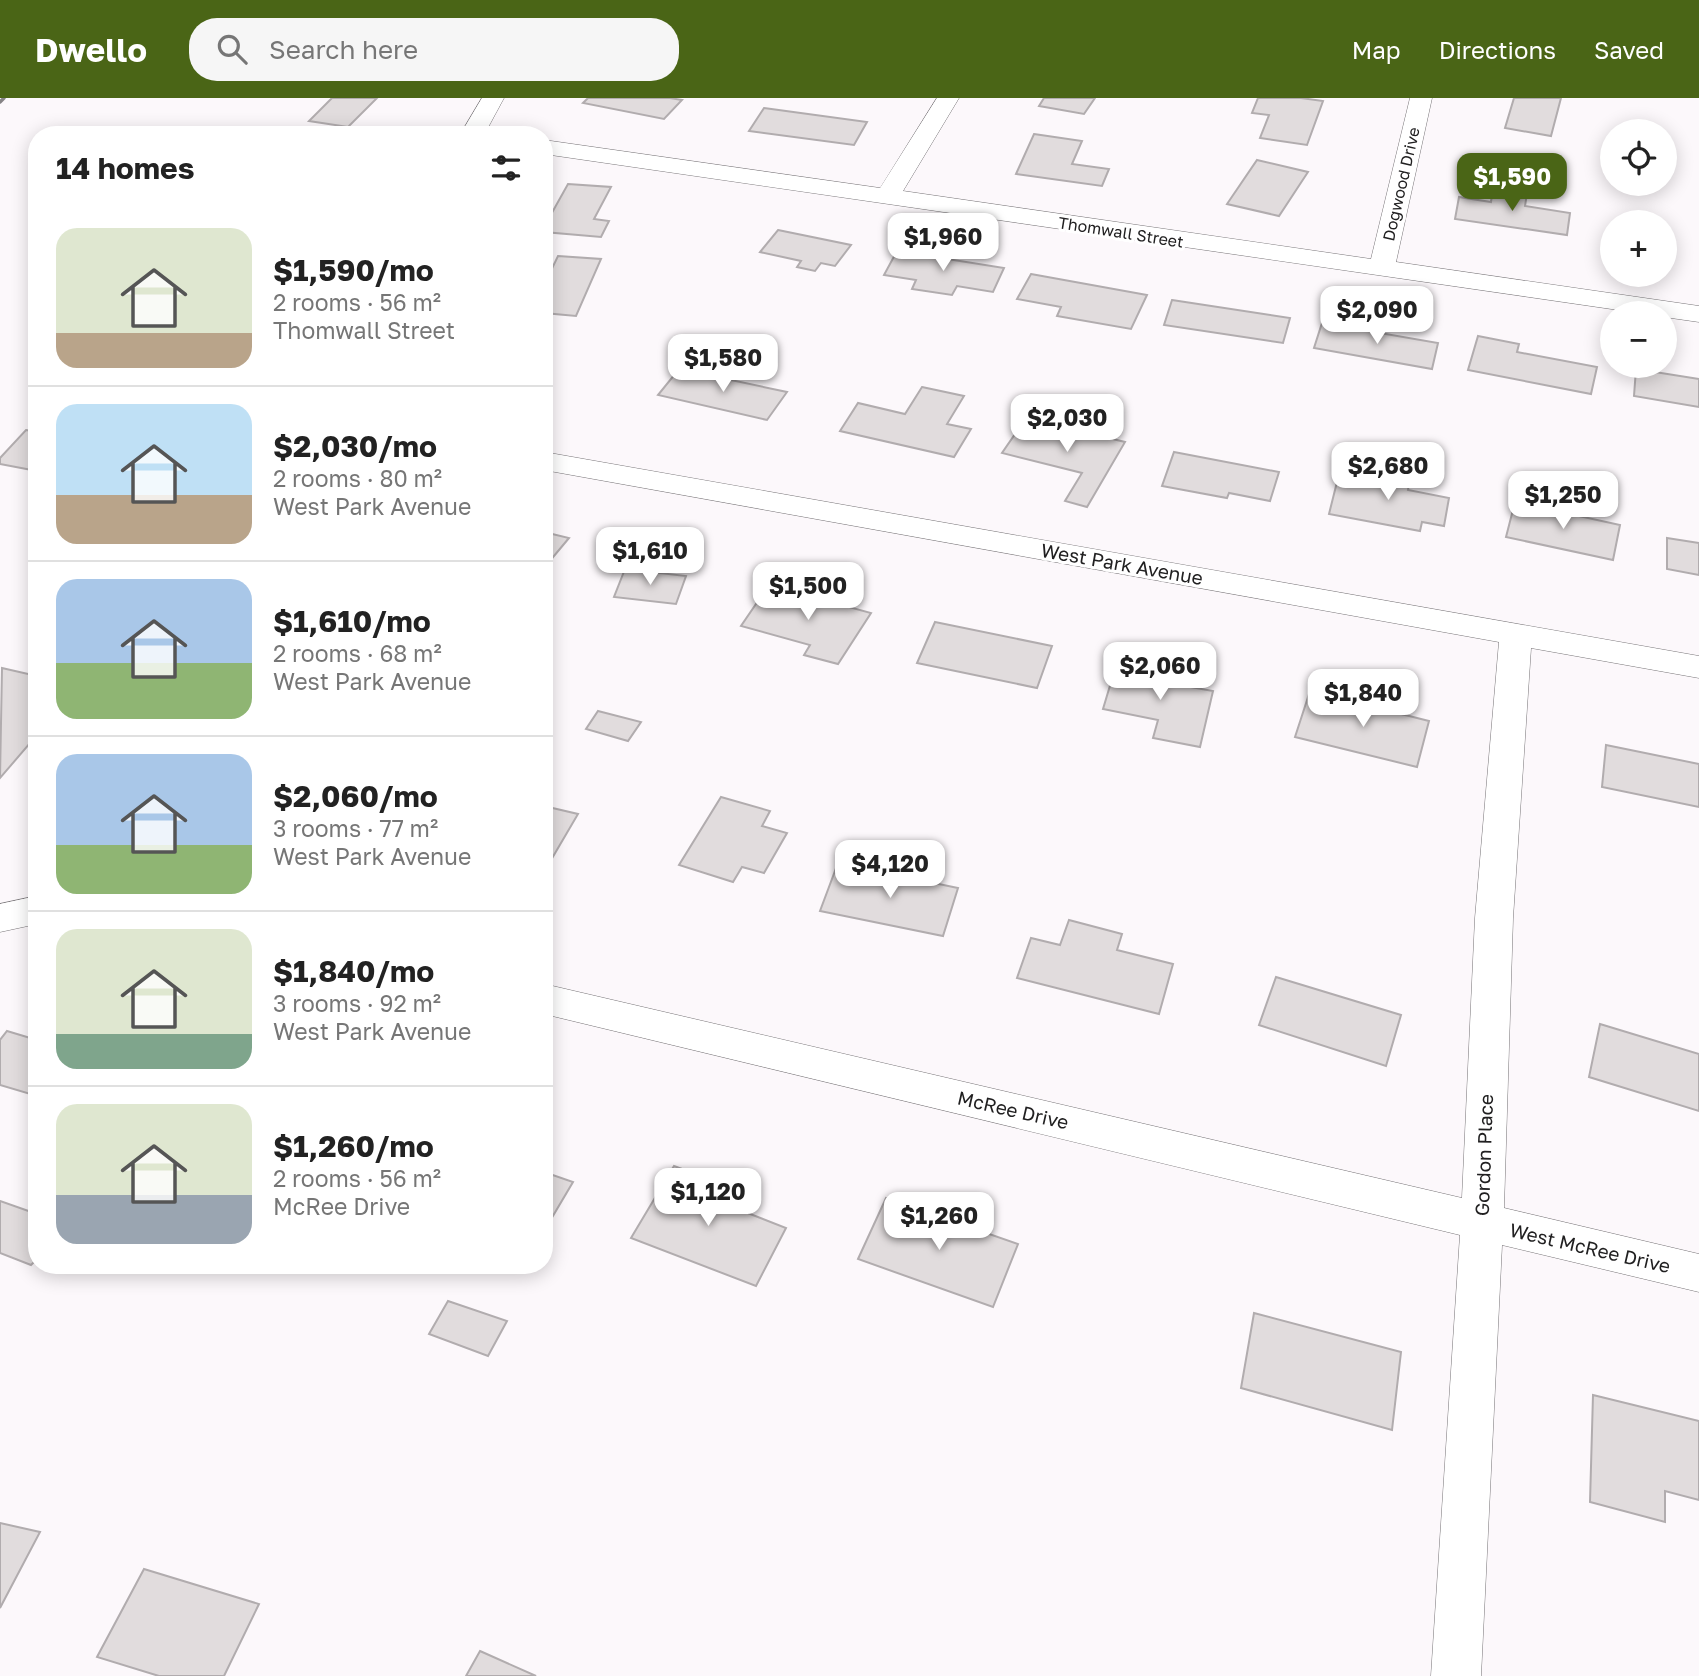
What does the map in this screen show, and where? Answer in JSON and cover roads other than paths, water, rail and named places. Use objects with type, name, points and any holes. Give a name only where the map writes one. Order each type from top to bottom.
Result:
[{"type":"street","points":[[481,126],[493,98]]},
{"type":"street","points":[[888,197],[948,98]]},
{"type":"street","name":"Dogwood Drive","points":[[1381,270],[1421,98]]},
{"type":"street","name":"Thomwall Street","points":[[553,148],[1699,314]]},
{"type":"street","name":"West Park Avenue","points":[[553,463],[1699,667]]},
{"type":"street","name":"Gordon Place","points":[[1456,1676],[1482,1222],[1494,918],[1516,634]]},
{"type":"street","points":[[0,918],[28,912]]},
{"type":"street","name":"McRee Drive","points":[[553,1001],[1482,1222]]},
{"type":"street","name":"West McRee Drive","points":[[1482,1222],[1699,1273]]},
{"type":"railway","points":[[0,102],[4,98]]}]
